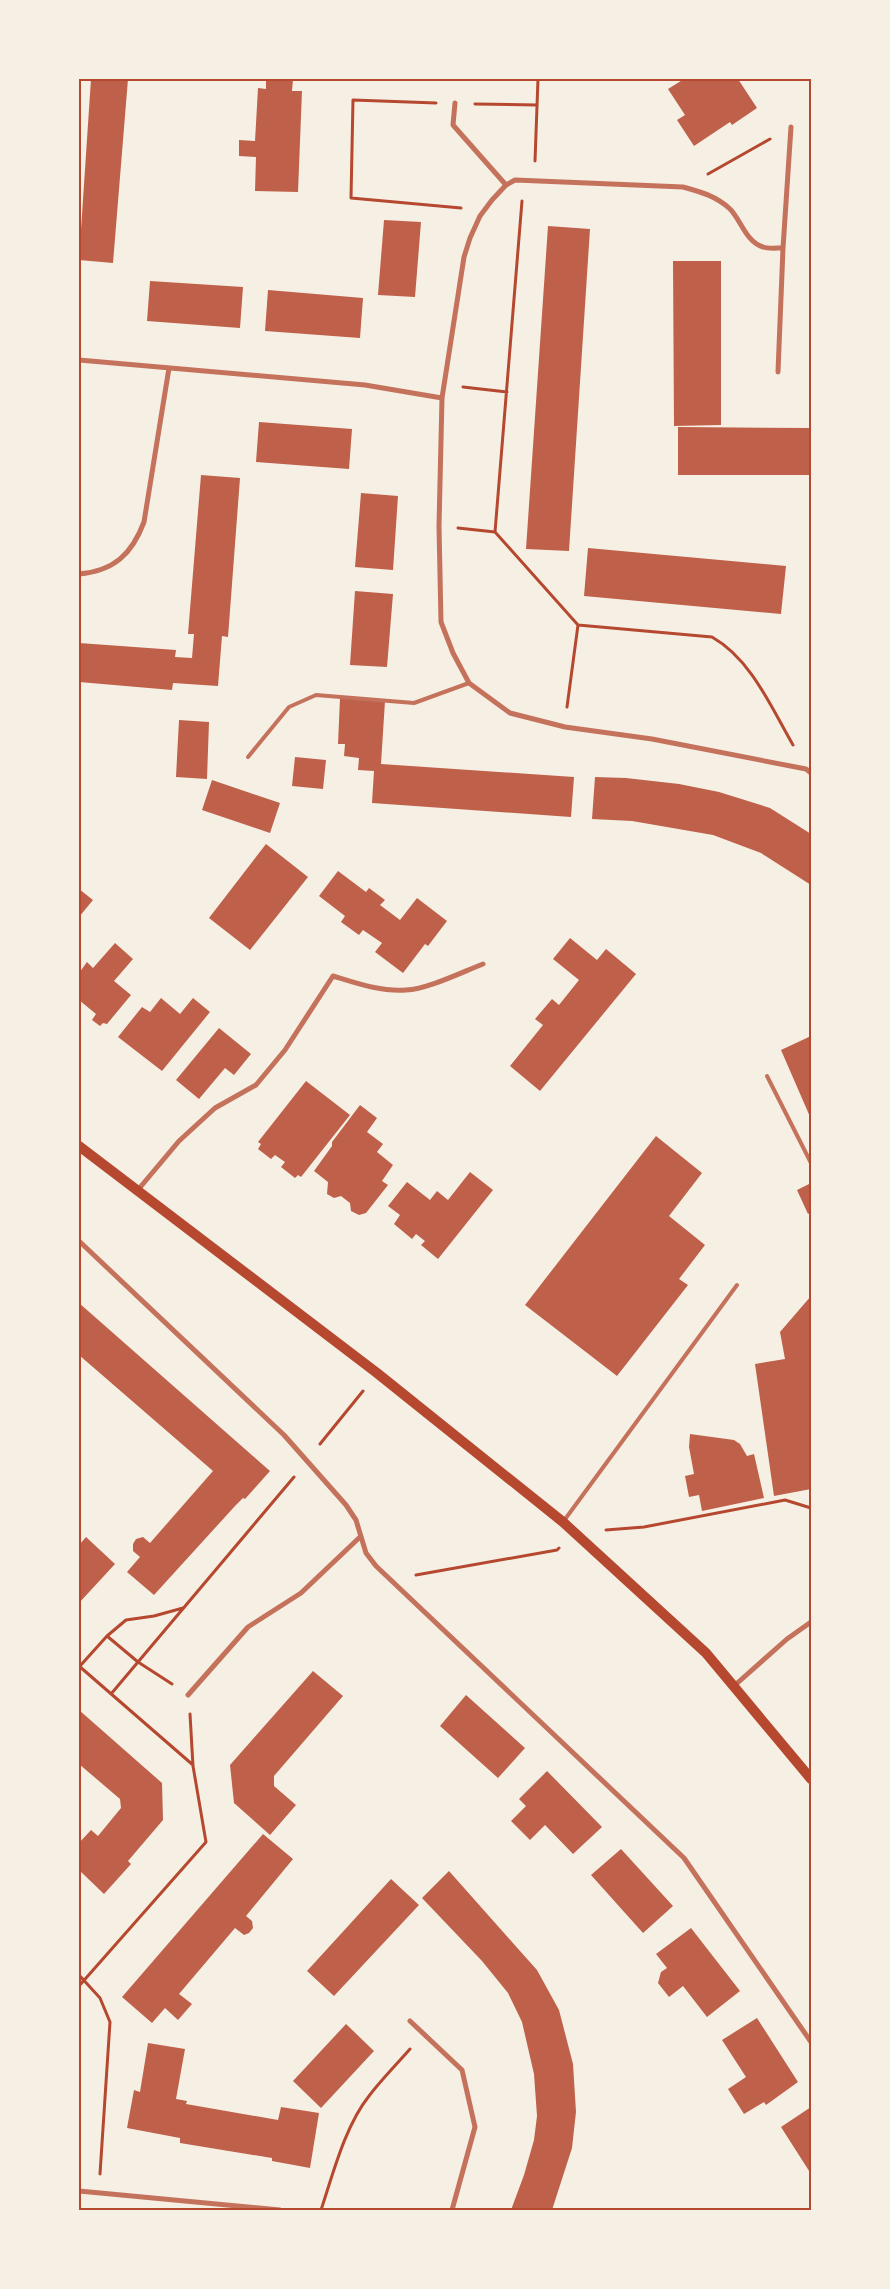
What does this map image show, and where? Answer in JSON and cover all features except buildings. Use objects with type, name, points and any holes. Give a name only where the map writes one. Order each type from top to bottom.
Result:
[{"type":"main road","points":[[79,1146],[377,1373],[563,1522],[669,1617],[706,1653],[811,1779]]},
{"type":"street","points":[[455,103],[453,125],[506,184]]},
{"type":"street","points":[[778,372],[783,248],[791,127]]},
{"type":"street","points":[[783,248],[763,248],[755,243],[734,213],[723,203],[704,193],[684,187],[524,179],[506,184],[480,216],[464,257],[442,398],[439,526],[441,622],[453,653],[469,682],[510,713],[565,727],[652,739],[809,771]]},
{"type":"street","points":[[79,360],[365,384],[442,398]]},
{"type":"street","points":[[79,574],[91,573],[112,565],[127,553],[137,540],[144,522],[169,368]]},
{"type":"street","points":[[137,1191],[179,1141],[215,1108],[256,1085],[285,1050],[333,976],[371,987],[406,990],[449,978],[483,964]]},
{"type":"street","points":[[79,1241],[284,1435],[346,1505],[356,1520],[366,1553],[376,1566],[684,1858],[811,2042]]},
{"type":"street","points":[[188,1695],[248,1627],[301,1593],[360,1537]]},
{"type":"street","points":[[733,1686],[787,1639],[811,1622]]},
{"type":"street","points":[[410,2022],[462,2070],[475,2127],[452,2210]]},
{"type":"street","points":[[79,2191],[280,2210]]},
{"type":"lane","points":[[248,757],[289,706],[316,695],[414,703],[469,682]]},
{"type":"lane","points":[[767,1076],[811,1163]]},
{"type":"lane","points":[[563,1522],[737,1285]]},
{"type":"path","points":[[534,180],[538,79]]},
{"type":"path","points":[[480,216],[458,206],[351,198],[353,100],[537,105]]},
{"type":"path","points":[[684,187],[791,127]]},
{"type":"path","points":[[495,532],[524,179]]},
{"type":"path","points":[[482,389],[507,392]]},
{"type":"path","points":[[470,529],[495,532],[578,625],[712,637],[728,646],[751,673],[809,771]]},
{"type":"path","points":[[568,699],[578,625]]},
{"type":"path","points":[[111,1694],[307,1461],[377,1373]]},
{"type":"path","points":[[183,1608],[154,1616],[126,1620],[107,1636],[79,1666],[193,1766]]},
{"type":"path","points":[[79,1986],[206,1842],[193,1766],[188,1695],[138,1662],[107,1636]]},
{"type":"path","points":[[79,1975],[100,1998],[110,2022],[99,2192]]},
{"type":"path","points":[[321,2210],[339,2157],[355,2120],[368,2097],[424,2034]]}]
